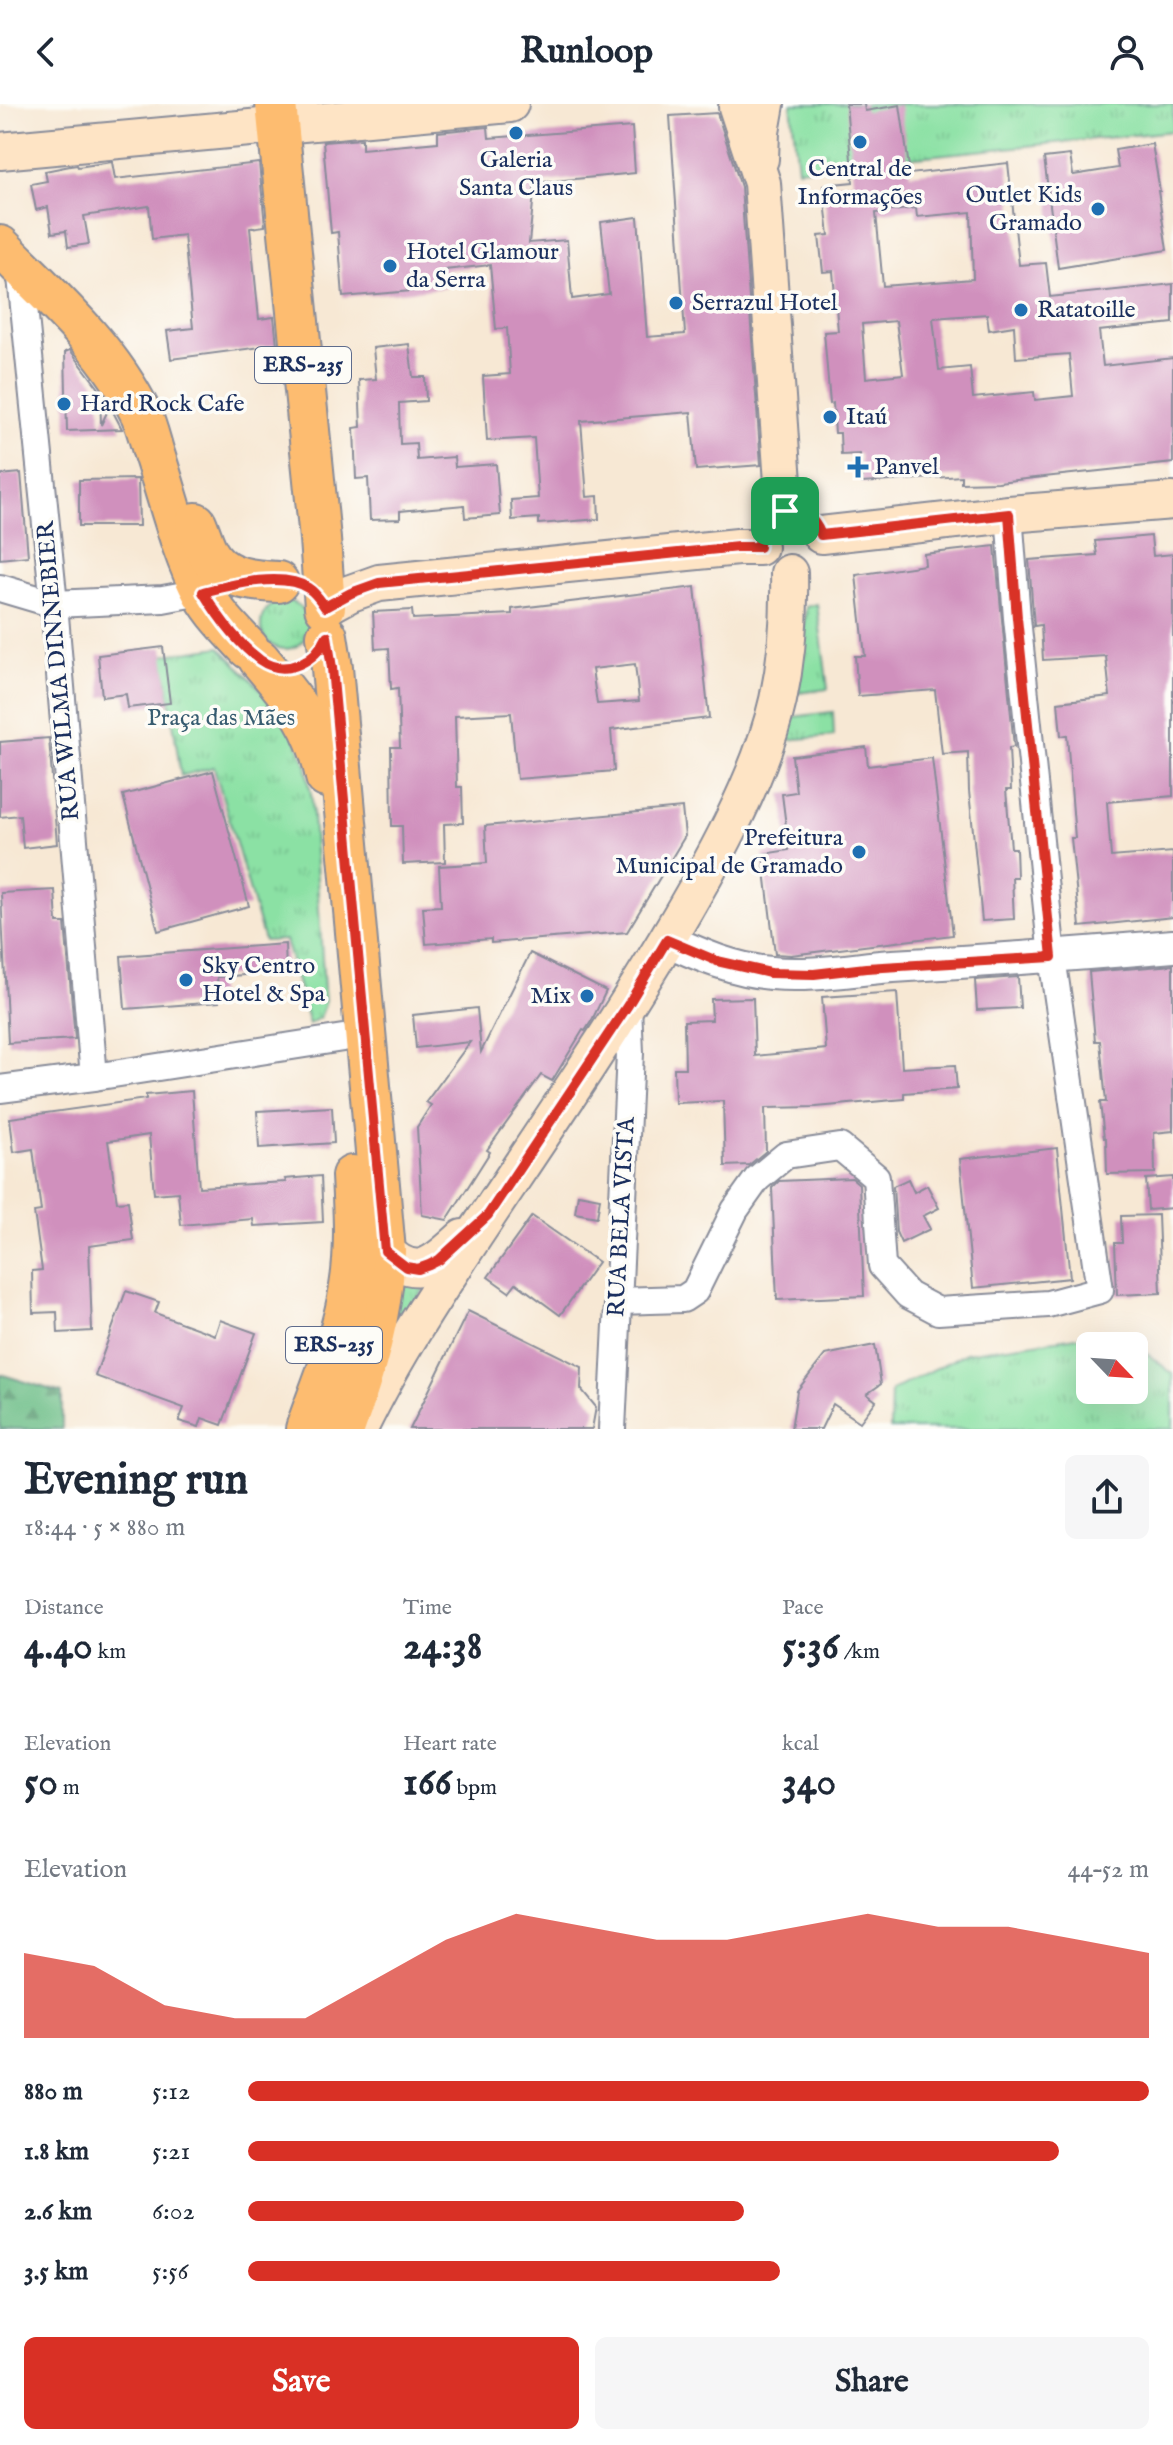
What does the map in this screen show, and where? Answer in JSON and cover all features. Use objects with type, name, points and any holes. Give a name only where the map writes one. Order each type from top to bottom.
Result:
[{"type":"main road","points":[[0,128],[274,111],[510,104]]},
{"type":"main road","points":[[748,105],[761,132],[759,172],[785,511]]},
{"type":"main road","points":[[0,151],[274,111]]},
{"type":"main road","name":"ERS-235","points":[[274,111],[332,668],[370,1255],[350,1291],[306,1429]]},
{"type":"main road","points":[[0,223],[105,334],[145,393],[211,558],[222,569],[264,581],[292,581],[317,594],[326,621],[322,648],[312,658],[286,668],[272,666],[254,654],[225,624],[203,592],[190,562],[142,416],[129,393],[100,351],[10,256]]},
{"type":"main road","points":[[821,535],[1009,514],[1173,501]]},
{"type":"main road","points":[[785,511],[808,515],[821,535],[821,549],[814,562],[803,570],[789,573],[769,565],[759,547],[759,535],[765,523],[785,511]]},
{"type":"main road","points":[[326,621],[351,593],[379,583],[759,547]]},
{"type":"main road","points":[[359,1429],[421,1316],[628,1005],[724,835],[762,750],[778,700],[790,613],[789,573]]},
{"type":"main road","points":[[254,654],[243,636],[242,622],[245,608],[264,587],[264,581]]},
{"type":"main road","name":"ERS-235","points":[[254,654],[304,713],[326,773],[331,809],[355,1224],[370,1255]]},
{"type":"main road","points":[[370,1255],[418,1269],[439,1260],[488,1215]]},
{"type":"main road","points":[[344,1429],[373,1337],[384,1287],[370,1255]]},
{"type":"street","name":"RUA WILMA DINNEBIER","points":[[10,256],[54,604],[94,1077]]},
{"type":"street","points":[[618,1301],[683,1299],[695,1291],[735,1210],[757,1179],[786,1155],[840,1147],[876,1177],[882,1266],[908,1295],[938,1311],[1048,1304],[1100,1290],[1052,957],[1009,514]]},
{"type":"street","points":[[0,588],[54,604],[163,599],[264,581]]},
{"type":"street","points":[[667,940],[717,961],[770,973],[814,974],[1173,946]]},
{"type":"street","name":"RUA BELA VISTA","points":[[612,1429],[630,1053],[628,1005]]},
{"type":"street","points":[[0,1089],[343,1038]]},
{"type":"green space","points":[[791,104],[1173,104],[1173,131],[798,169]]},
{"type":"green space","points":[[285,601],[302,608],[309,625],[302,642],[285,649],[268,642],[261,625],[268,608]]},
{"type":"green space","points":[[817,604],[828,689],[798,693],[806,607]]},
{"type":"green space","name":"Praça das Mães","points":[[220,647],[269,698],[292,731],[306,764],[312,800],[325,1005],[320,1017],[309,1024],[285,940],[264,941],[214,767],[181,776],[163,655]]},
{"type":"green space","points":[[833,712],[834,736],[786,740],[793,717]]},
{"type":"green space","points":[[400,1274],[432,1275],[377,1373]]},
{"type":"green space","points":[[1076,1337],[1076,1404],[1148,1404],[1148,1354],[1173,1374],[1173,1429],[890,1429],[891,1391],[966,1353]]},
{"type":"green space","points":[[0,1374],[62,1393],[62,1429],[0,1429]]},
{"type":"building","points":[[846,104],[864,104],[865,111],[900,105],[910,174],[1008,163],[1019,265],[1046,263],[1050,297],[1173,284],[1173,323],[1099,331],[1103,366],[1173,358],[1173,463],[998,482],[961,483],[961,476],[862,483],[860,454],[841,455],[840,433],[835,433],[824,332],[838,331],[833,271],[823,272],[819,236],[829,235],[823,185],[853,182]],"holes":[[[916,208],[917,217],[971,212],[973,279],[883,286],[876,213]],[[987,314],[989,330],[1014,326],[1016,358],[1069,354],[1073,396],[1035,400],[1034,392],[973,398],[970,367],[939,370],[933,318]],[[896,321],[903,374],[866,378],[862,324]]]},
{"type":"building","points":[[717,113],[741,187],[761,465],[696,470],[691,412],[581,421],[587,497],[598,496],[599,519],[539,524],[539,518],[512,520],[511,500],[538,498],[534,438],[487,441],[483,376],[510,374],[507,328],[496,329],[490,265],[445,270],[446,288],[343,297],[338,232],[331,233],[323,142],[362,139],[362,149],[438,142],[438,132],[488,127],[489,138],[632,127],[635,173],[535,183],[529,243],[567,240],[572,299],[609,294],[601,222],[638,217],[647,337],[685,334],[670,116]]},
{"type":"building","points":[[1152,144],[1167,250],[1058,268],[1044,158],[1070,155],[1073,175],[1118,168],[1115,150]]},
{"type":"building","points":[[112,162],[115,179],[259,163],[265,226],[250,228],[259,319],[274,317],[277,345],[171,359],[167,331],[193,328],[184,235],[152,239],[149,206],[84,216],[89,244],[68,247],[66,231],[52,233],[48,207],[36,210],[31,184],[47,181],[45,171]]},
{"type":"building","points":[[409,344],[413,377],[425,377],[426,401],[399,403],[400,444],[416,443],[417,460],[454,457],[455,467],[496,464],[500,515],[465,518],[464,505],[400,511],[400,519],[370,520],[368,478],[356,479],[354,428],[361,427],[359,380],[376,379],[373,348]]},
{"type":"building","points":[[70,350],[100,390],[101,425],[110,406],[122,429],[67,431],[65,352]]},
{"type":"building","points":[[21,473],[28,556],[0,559],[0,475]]},
{"type":"building","points":[[138,479],[139,526],[79,526],[79,480]]},
{"type":"building","points":[[1151,536],[1153,556],[1173,554],[1173,796],[1107,802],[1111,857],[1173,852],[1173,917],[1080,927],[1071,838],[1075,838],[1067,735],[1061,736],[1058,702],[1110,696],[1106,656],[1043,660],[1041,625],[1034,626],[1029,560],[1097,555],[1095,541]]},
{"type":"building","points":[[995,546],[1014,747],[1009,748],[1011,790],[1006,790],[1011,848],[1016,848],[1017,877],[1012,877],[1014,919],[982,921],[968,752],[942,754],[935,690],[858,696],[855,656],[865,656],[856,575],[925,565],[924,554]]},
{"type":"building","points":[[695,587],[709,718],[611,730],[614,771],[517,779],[511,713],[455,716],[457,787],[462,787],[463,823],[444,824],[445,862],[403,864],[402,826],[392,826],[391,747],[400,747],[398,688],[391,689],[389,648],[375,649],[373,612],[412,610],[413,619],[512,614],[512,609]],"holes":[[[635,664],[639,701],[597,704],[592,669]]]},
{"type":"building","points":[[163,647],[170,703],[128,708],[126,694],[102,697],[98,655]]},
{"type":"building","points":[[49,738],[57,844],[23,848],[20,815],[0,817],[0,742]]},
{"type":"building","name":"Prefeitura Municipal de Gramado","points":[[866,747],[868,766],[932,758],[953,935],[791,955],[775,954],[763,854],[789,850],[782,794],[796,792],[792,756]]},
{"type":"building","points":[[213,771],[249,906],[158,931],[123,795]]},
{"type":"building","points":[[682,808],[685,836],[627,932],[491,943],[491,939],[426,944],[423,907],[441,906],[439,866],[487,863],[485,826]]},
{"type":"building","points":[[55,890],[57,923],[65,923],[75,1039],[8,1043],[1,893]]},
{"type":"building","points":[[285,944],[286,972],[217,977],[219,1002],[125,1009],[121,956]]},
{"type":"building","points":[[530,953],[606,991],[592,1020],[552,1081],[541,1075],[487,1150],[490,1152],[447,1220],[422,1215],[417,1127],[431,1105],[426,1102],[470,1042],[416,1048],[413,1015],[477,1008],[481,1052]]},
{"type":"building","points":[[1173,965],[1173,1131],[1154,1133],[1155,1173],[1107,1174],[1106,1138],[1100,1102],[1106,1102],[1100,1041],[1095,1041],[1089,972]]},
{"type":"building","points":[[1018,977],[1020,1008],[977,1010],[975,980]]},
{"type":"building","points":[[897,992],[902,1068],[955,1065],[957,1089],[904,1093],[904,1099],[765,1108],[766,1151],[749,1165],[725,1166],[723,1101],[675,1103],[674,1068],[685,1068],[684,1021],[712,1020],[711,999],[753,998],[755,1056],[826,1049],[822,997]]},
{"type":"building","points":[[192,1091],[199,1187],[286,1182],[285,1179],[321,1176],[323,1222],[254,1226],[253,1219],[181,1225],[178,1192],[154,1194],[149,1135],[108,1141],[117,1202],[128,1201],[133,1240],[89,1246],[92,1331],[58,1333],[57,1312],[33,1313],[32,1271],[42,1270],[34,1212],[41,1211],[33,1149],[14,1152],[10,1118],[146,1099],[146,1095]]},
{"type":"building","points":[[332,1107],[334,1143],[259,1148],[257,1111]]},
{"type":"building","points":[[1057,1148],[1070,1278],[973,1288],[960,1159]]},
{"type":"building","points":[[1173,1177],[1173,1208],[1148,1210],[1146,1179]]},
{"type":"building","points":[[852,1178],[859,1184],[864,1296],[777,1300],[772,1188],[779,1181]]},
{"type":"building","points":[[908,1179],[914,1192],[927,1185],[939,1208],[923,1216],[930,1229],[901,1243],[896,1232],[893,1186]]},
{"type":"building","points":[[578,1194],[600,1198],[597,1217],[575,1213]]},
{"type":"building","points":[[1158,1215],[1161,1293],[1117,1295],[1115,1243],[1122,1243],[1121,1216]]},
{"type":"building","points":[[532,1216],[598,1262],[560,1315],[516,1283],[509,1292],[488,1277]]},
{"type":"building","points":[[126,1291],[159,1302],[155,1313],[215,1335],[220,1320],[256,1333],[222,1425],[202,1418],[199,1427],[179,1421],[184,1408],[95,1376]]},
{"type":"building","points":[[468,1311],[582,1367],[581,1389],[596,1407],[592,1429],[410,1429]]},
{"type":"building","points":[[875,1345],[881,1384],[867,1394],[876,1401],[860,1422],[833,1404],[821,1429],[791,1429],[797,1391],[825,1355]]},
{"type":"place","name":"Galeria Santa Claus","points":[[516,133]]},
{"type":"place","name":"Central de Informações","points":[[860,142]]},
{"type":"place","name":"Outlet Kids Gramado","points":[[1098,209]]},
{"type":"place","name":"Hotel Glamour da Serra","points":[[390,266]]},
{"type":"place","name":"Serrazul Hotel","points":[[676,303]]},
{"type":"place","name":"Ratatoille","points":[[1021,310]]},
{"type":"place","name":"Hard Rock Cafe","points":[[64,404]]},
{"type":"place","name":"Itaú","points":[[830,417]]},
{"type":"place","name":"Panvel","points":[[858,467]]},
{"type":"place","name":"Prefeitura Municipal de Gramado","points":[[859,852]]},
{"type":"place","name":"Sky Centro Hotel & Spa","points":[[186,980]]},
{"type":"place","name":"Mix","points":[[587,996]]},
{"type":"route","points":[[785,511],[808,515],[821,535],[1009,514],[1052,957],[814,974],[770,973],[717,961],[667,940],[628,1005],[488,1215],[439,1260],[418,1269],[406,1267],[385,1251],[327,636],[322,648],[300,665],[286,668],[272,666],[259,659],[225,624],[203,592],[250,581],[292,581],[317,594],[325,607],[379,583],[759,547],[759,535],[765,523],[785,511]]}]
